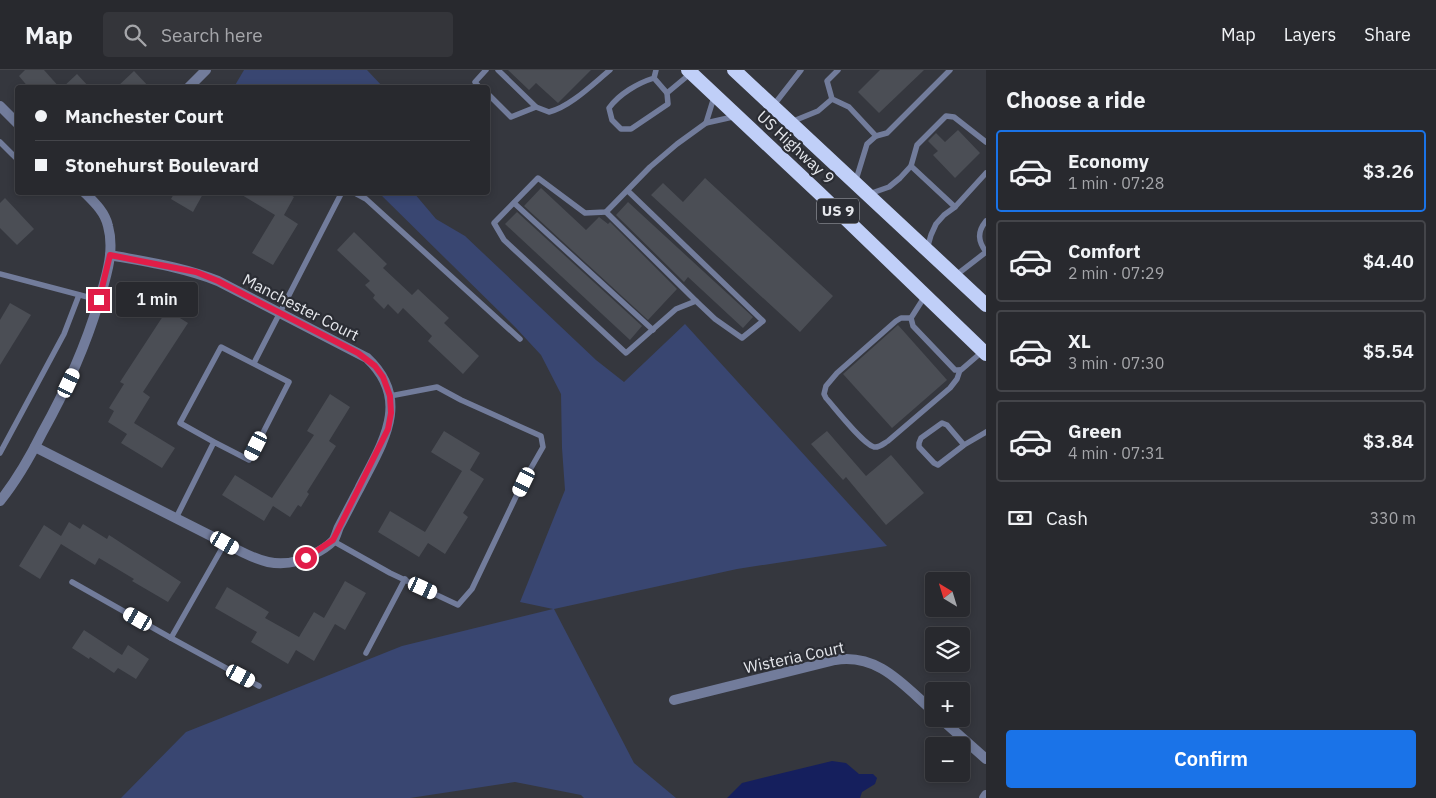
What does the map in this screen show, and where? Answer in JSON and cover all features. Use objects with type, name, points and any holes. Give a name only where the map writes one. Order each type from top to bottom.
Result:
[{"type":"highway","name":"US Highway 9","points":[[734,70],[986,305]]},
{"type":"highway","points":[[742,70],[748,83]]},
{"type":"highway","name":"US Highway 9","points":[[690,71],[985,352]]},
{"type":"street","points":[[191,85],[206,70]]},
{"type":"street","points":[[0,106],[15,121]]},
{"type":"street","points":[[0,501],[19,475],[64,395],[89,333],[99,300],[110,255],[109,226],[104,215],[87,195]]},
{"type":"street","name":"Manchester Court","points":[[35,447],[257,560],[280,564],[306,558],[333,540],[386,434],[391,413],[390,396],[383,377],[367,358],[218,281],[196,272],[110,255]]},
{"type":"street","name":"Wisteria Court","points":[[674,700],[835,660],[855,659],[883,668],[925,704]]},
{"type":"street","points":[[950,727],[986,759]]},
{"type":"lane","points":[[478,85],[475,82],[486,70]]},
{"type":"lane","points":[[498,70],[536,107],[549,112],[560,108],[579,95],[610,70]]},
{"type":"lane","points":[[654,78],[656,70]]},
{"type":"lane","points":[[773,106],[800,70]]},
{"type":"lane","points":[[838,70],[827,81],[832,99],[849,107],[876,136]]},
{"type":"lane","points":[[855,184],[867,144],[876,136],[887,133],[950,70]]},
{"type":"lane","points":[[667,93],[690,71]]},
{"type":"lane","points":[[654,78],[667,93],[668,104],[631,129],[621,129],[612,120],[609,108],[614,101],[643,81],[654,78]]},
{"type":"lane","points":[[706,123],[715,95]]},
{"type":"lane","points":[[490,96],[511,117],[536,107]]},
{"type":"lane","points":[[790,122],[818,110],[832,99]]},
{"type":"lane","points":[[696,301],[676,309],[626,353],[504,240],[494,223],[538,178],[585,213],[606,212],[650,167],[677,144],[706,123],[738,116]]},
{"type":"lane","points":[[867,194],[889,188],[900,178],[911,166],[917,145],[946,116],[954,118],[986,142]]},
{"type":"lane","points":[[0,142],[15,157]]},
{"type":"lane","points":[[911,166],[955,207]]},
{"type":"lane","points":[[927,249],[930,235],[936,224],[955,207],[986,173]]},
{"type":"lane","points":[[606,212],[715,319],[742,338],[763,321],[628,191]]},
{"type":"lane","points":[[254,363],[340,195]]},
{"type":"lane","points":[[359,195],[366,199],[520,340]]},
{"type":"lane","points":[[514,203],[653,330]]},
{"type":"lane","points":[[955,276],[986,252],[979,238],[980,228],[986,221]]},
{"type":"lane","points":[[0,274],[99,300]]},
{"type":"lane","points":[[0,453],[64,334],[79,295]]},
{"type":"lane","points":[[925,296],[911,318],[913,326],[956,370],[960,370]]},
{"type":"lane","points":[[911,318],[901,318],[896,321],[837,373],[826,386],[824,394],[826,398],[864,440],[874,447],[879,447],[888,441],[950,388],[957,379],[960,370],[985,352]]},
{"type":"lane","points":[[220,347],[289,382],[249,460],[214,442],[180,423],[220,347]]},
{"type":"lane","points":[[333,540],[405,580],[458,605],[472,589],[543,447],[541,436],[461,400],[437,387],[390,396]]},
{"type":"lane","points":[[964,445],[942,423],[921,438],[919,443],[920,447],[934,463],[938,464],[986,432]]},
{"type":"lane","points":[[176,518],[214,442]]},
{"type":"lane","points":[[171,638],[225,543]]},
{"type":"lane","points":[[366,653],[405,580]]},
{"type":"lane","points":[[72,582],[259,686]]},
{"type":"shaded area","points":[[244,70],[367,70],[381,85],[235,85]]},
{"type":"shaded area","points":[[381,195],[416,195],[436,219],[465,236],[596,360],[624,382],[685,324],[887,546],[737,569],[554,609],[634,763],[676,798],[584,798],[581,795],[515,782],[410,798],[121,798],[186,732],[402,646],[553,609],[520,602],[565,490],[561,394],[541,355]]},
{"type":"shaded area","points":[[832,761],[846,763],[859,774],[873,774],[877,778],[875,784],[862,792],[860,798],[727,798],[742,783]]},
{"type":"building","points":[[25,70],[44,70],[57,85],[26,85],[19,76]]},
{"type":"building","points":[[508,70],[591,70],[558,103],[536,83],[529,90]]},
{"type":"building","points":[[880,70],[924,70],[879,113],[858,92]]},
{"type":"building","points":[[134,71],[147,85],[119,85]]},
{"type":"building","points":[[77,74],[87,85],[65,85]]},
{"type":"building","points":[[958,130],[980,153],[955,178],[933,155],[938,151],[928,141],[936,133],[945,142]]},
{"type":"building","points":[[705,178],[833,296],[800,332],[651,195],[663,183],[683,202]]},
{"type":"building","points":[[541,188],[586,230],[599,217],[608,224],[610,222],[677,289],[648,320],[524,206]]},
{"type":"building","points":[[173,195],[202,195],[193,212],[171,199]]},
{"type":"building","points":[[242,195],[291,195],[294,197],[284,215],[298,224],[273,265],[252,253],[275,215]]},
{"type":"building","points":[[5,198],[34,229],[17,245],[0,228],[0,203]]},
{"type":"building","points":[[628,202],[753,317],[743,328],[688,277],[684,282],[616,215]]},
{"type":"building","points":[[517,212],[642,326],[630,340],[505,224]]},
{"type":"building","points":[[354,232],[387,264],[383,268],[412,295],[418,289],[449,318],[444,323],[479,356],[463,374],[428,341],[432,336],[403,308],[398,314],[388,304],[384,309],[373,298],[375,295],[365,285],[370,281],[337,250]]},
{"type":"building","points":[[10,303],[31,315],[0,365],[0,320]]},
{"type":"building","points":[[167,310],[188,323],[143,392],[150,397],[134,423],[175,448],[162,468],[121,443],[127,434],[108,422],[114,411],[109,408],[124,384],[120,382]]},
{"type":"building","points":[[898,325],[947,380],[892,428],[843,374]]},
{"type":"building","points":[[330,394],[350,407],[329,441],[336,446],[307,492],[309,494],[301,507],[298,505],[290,517],[273,506],[264,521],[222,495],[235,475],[272,498],[314,435],[307,431]]},
{"type":"building","points":[[444,431],[480,453],[470,470],[484,479],[463,513],[468,517],[445,554],[428,543],[419,557],[378,532],[390,511],[425,532],[462,471],[431,452]]},
{"type":"building","points":[[827,431],[866,476],[891,455],[924,493],[886,525],[846,477],[843,480],[811,444]]},
{"type":"building","points":[[69,522],[80,529],[83,524],[107,539],[109,535],[181,582],[168,602],[132,581],[134,579],[99,558],[95,565],[61,544],[40,579],[19,566],[44,525],[61,536]]},
{"type":"building","points":[[345,581],[366,593],[345,630],[335,624],[314,661],[296,650],[288,664],[251,642],[257,632],[215,608],[227,587],[269,612],[265,618],[299,637],[314,612],[324,618]]},
{"type":"building","points":[[84,630],[122,655],[128,645],[149,659],[136,679],[118,668],[114,673],[72,648]]},
{"type":"route","points":[[99,300],[110,255],[180,268],[218,281],[358,353],[375,366],[383,377],[390,396],[391,413],[388,429],[333,540],[306,558]]}]
